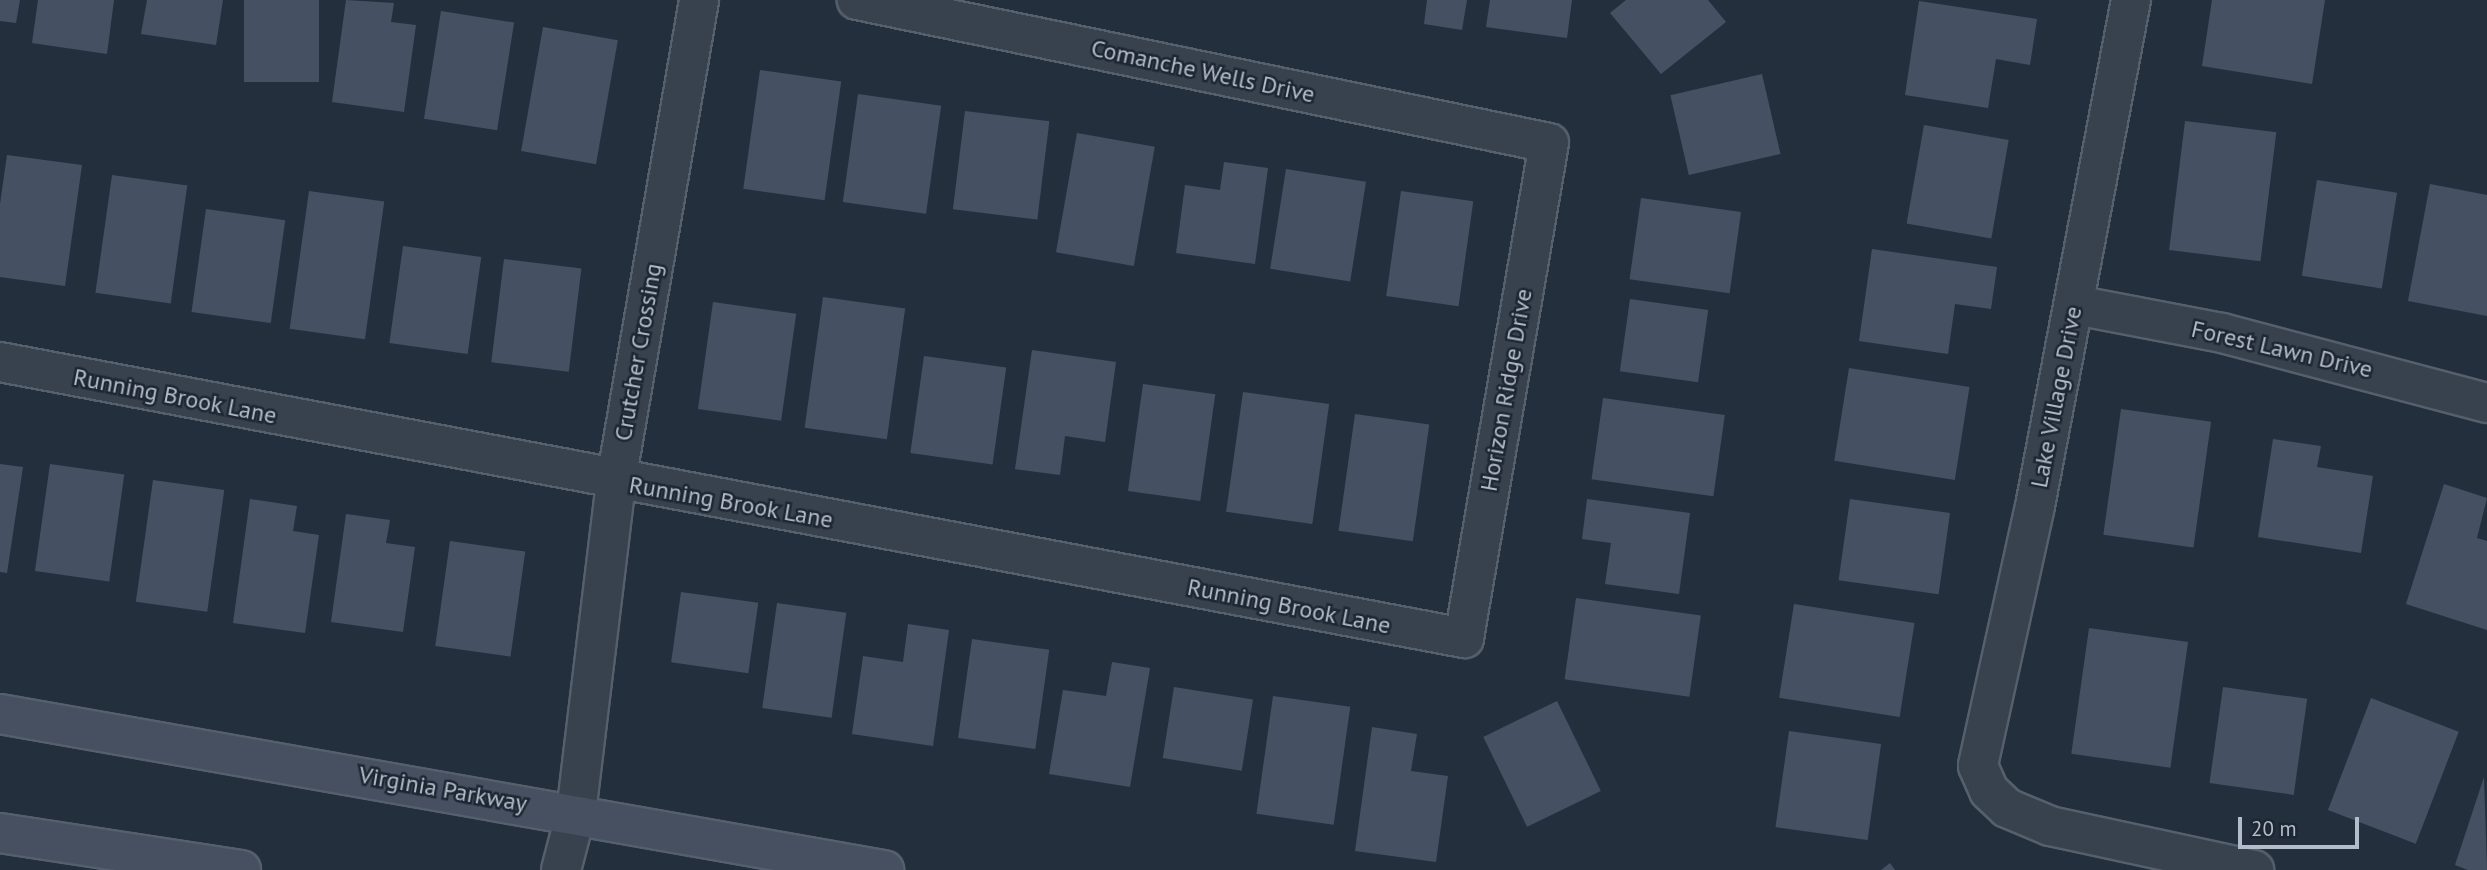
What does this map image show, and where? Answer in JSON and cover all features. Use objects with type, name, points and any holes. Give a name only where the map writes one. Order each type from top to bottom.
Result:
[{"type":"main road","name":"Virginia Parkway","points":[[0,714],[576,813],[884,870]]},
{"type":"main road","points":[[0,833],[241,870]]},
{"type":"street","name":"Crutcher Crossing","points":[[561,870],[576,813],[616,481],[699,0]]},
{"type":"street","name":"Comanche Wells Drive","points":[[857,0],[1549,143]]},
{"type":"street","name":"Lake Village Drive","points":[[2132,0],[2075,305],[1983,731],[1978,766],[1989,791],[2007,808],[2050,826],[2254,870]]},
{"type":"street","name":"Horizon Ridge Drive","points":[[1464,638],[1549,143]]},
{"type":"street","name":"Forest Lawn Drive","points":[[2075,305],[2222,333],[2487,403]]},
{"type":"street","name":"Running Brook Lane","points":[[0,362],[616,481],[1464,638]]},
{"type":"building","points":[[0,0],[20,0],[16,23],[0,21]]},
{"type":"building","points":[[38,0],[114,0],[107,54],[32,43]]},
{"type":"building","points":[[147,0],[223,0],[216,45],[141,34]]},
{"type":"building","points":[[244,0],[319,0],[319,82],[244,82]]},
{"type":"building","points":[[346,0],[394,3],[391,22],[416,25],[404,112],[332,102]]},
{"type":"building","points":[[1427,0],[1467,0],[1462,30],[1424,24]]},
{"type":"building","points":[[1490,0],[1572,0],[1567,38],[1486,27]]},
{"type":"building","points":[[1626,0],[1708,0],[1726,22],[1661,74],[1610,13]]},
{"type":"building","points":[[2212,0],[2325,0],[2312,84],[2202,66]]},
{"type":"building","points":[[1919,1],[2037,19],[2030,65],[1996,59],[1988,108],[1905,95]]},
{"type":"building","points":[[441,11],[514,23],[497,130],[424,119]]},
{"type":"building","points":[[543,27],[618,40],[596,164],[521,151]]},
{"type":"building","points":[[760,70],[841,81],[825,200],[743,189]]},
{"type":"building","points":[[1762,74],[1780,154],[1689,175],[1670,95]]},
{"type":"building","points":[[858,94],[941,106],[926,214],[843,202]]},
{"type":"building","points":[[965,111],[1049,121],[1037,220],[953,209]]},
{"type":"building","points":[[2185,121],[2276,132],[2260,261],[2169,250]]},
{"type":"building","points":[[1924,125],[2009,140],[1991,238],[1907,223]]},
{"type":"building","points":[[1077,133],[1155,147],[1134,266],[1056,252]]},
{"type":"building","points":[[7,155],[82,165],[65,286],[0,277],[0,204]]},
{"type":"building","points":[[1224,162],[1268,168],[1255,264],[1176,253],[1185,185],[1220,190]]},
{"type":"building","points":[[1286,169],[1366,182],[1350,281],[1270,269]]},
{"type":"building","points":[[112,175],[187,186],[171,303],[95,293]]},
{"type":"building","points":[[2317,180],[2397,193],[2382,288],[2302,276]]},
{"type":"building","points":[[2430,184],[2487,195],[2487,316],[2408,301]]},
{"type":"building","points":[[309,191],[384,202],[365,339],[290,329]]},
{"type":"building","points":[[1401,191],[1473,201],[1459,306],[1386,296]]},
{"type":"building","points":[[1641,198],[1741,212],[1730,293],[1630,279]]},
{"type":"building","points":[[206,209],[285,220],[271,323],[192,312]]},
{"type":"building","points":[[403,246],[481,257],[468,354],[389,343]]},
{"type":"building","points":[[1872,249],[1997,267],[1991,309],[1955,304],[1948,354],[1859,341]]},
{"type":"building","points":[[504,259],[581,269],[569,372],[491,362]]},
{"type":"building","points":[[823,297],[905,309],[887,439],[805,428]]},
{"type":"building","points":[[1630,299],[1708,310],[1698,382],[1620,371]]},
{"type":"building","points":[[713,302],[796,314],[781,421],[698,409]]},
{"type":"building","points":[[1032,350],[1116,362],[1105,442],[1065,436],[1060,475],[1015,469]]},
{"type":"building","points":[[924,356],[1006,368],[993,465],[910,453]]},
{"type":"building","points":[[1849,368],[1969,387],[1955,480],[1834,461]]},
{"type":"building","points":[[1143,384],[1215,394],[1200,501],[1128,491]]},
{"type":"building","points":[[1243,392],[1329,404],[1312,524],[1226,512]]},
{"type":"building","points":[[1603,398],[1725,415],[1713,496],[1592,479]]},
{"type":"building","points":[[2121,409],[2211,422],[2193,547],[2103,535]]},
{"type":"building","points":[[1355,414],[1429,424],[1413,541],[1339,531]]},
{"type":"building","points":[[2273,439],[2321,446],[2317,467],[2373,476],[2361,553],[2258,537]]},
{"type":"building","points":[[0,464],[23,467],[7,573],[0,572]]},
{"type":"building","points":[[50,464],[124,474],[109,581],[35,571]]},
{"type":"building","points":[[153,480],[224,490],[207,612],[136,602]]},
{"type":"building","points":[[2444,484],[2487,498],[2477,538],[2487,541],[2487,630],[2406,604]]},
{"type":"building","points":[[250,499],[297,506],[293,531],[319,535],[305,633],[233,623]]},
{"type":"building","points":[[1587,499],[1690,513],[1679,594],[1605,584],[1611,543],[1582,539]]},
{"type":"building","points":[[1850,499],[1950,513],[1939,594],[1839,580]]},
{"type":"building","points":[[346,514],[390,520],[386,543],[415,547],[403,632],[331,622]]},
{"type":"building","points":[[450,541],[525,552],[511,657],[435,646]]},
{"type":"building","points":[[681,592],[758,603],[748,673],[671,662]]},
{"type":"building","points":[[1576,598],[1701,616],[1689,697],[1565,679]]},
{"type":"building","points":[[777,603],[846,613],[832,718],[762,708]]},
{"type":"building","points":[[1794,604],[1914,623],[1900,717],[1779,698]]},
{"type":"building","points":[[908,624],[949,630],[933,746],[852,734],[863,656],[903,662]]},
{"type":"building","points":[[2089,628],[2188,642],[2170,768],[2071,754]]},
{"type":"building","points":[[972,639],[1049,650],[1035,749],[958,738]]},
{"type":"building","points":[[1112,662],[1150,668],[1130,787],[1049,774],[1063,690],[1106,696]]},
{"type":"building","points":[[1174,687],[1253,700],[1242,771],[1163,758]]},
{"type":"building","points":[[2223,687],[2307,699],[2294,795],[2210,783]]},
{"type":"building","points":[[1273,696],[1350,707],[1334,825],[1256,814]]},
{"type":"building","points":[[2371,698],[2459,732],[2416,844],[2328,810]]},
{"type":"building","points":[[1557,701],[1601,791],[1527,827],[1483,737]]},
{"type":"building","points":[[1372,727],[1417,734],[1411,771],[1448,776],[1436,862],[1355,851]]},
{"type":"building","points":[[1789,731],[1881,744],[1868,840],[1776,827]]},
{"type":"building","points":[[2484,777],[2487,870],[2468,870],[2455,865]]},
{"type":"building","points":[[1890,863],[1895,870],[1881,870]]}]
